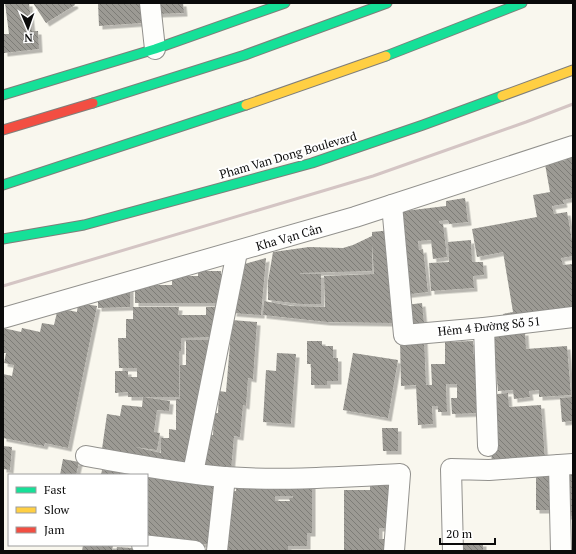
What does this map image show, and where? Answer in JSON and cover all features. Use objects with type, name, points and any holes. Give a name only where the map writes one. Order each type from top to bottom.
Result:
[{"type":"main road","points":[[3,95],[155,49],[285,3]]},
{"type":"main road","points":[[3,130],[191,73],[335,24],[388,3]]},
{"type":"main road","points":[[3,185],[127,146],[312,82],[439,37],[522,3]]},
{"type":"main road","name":"Pham Van Dong Boulevard","points":[[3,239],[84,225],[312,163],[424,125],[573,70]]},
{"type":"street","points":[[150,3],[155,49]]},
{"type":"street","name":"Kha Vạn Cân","points":[[3,318],[355,218],[573,146]]},
{"type":"street","name":"Hẻm 4 Đường Số 51","points":[[392,205],[404,335],[484,328],[573,317]]},
{"type":"street","points":[[193,474],[237,252]]},
{"type":"street","points":[[484,328],[488,446]]},
{"type":"street","points":[[86,456],[193,474],[226,477],[307,479],[400,474],[394,551]]},
{"type":"street","points":[[453,551],[451,469],[489,470],[566,464],[561,551]]},
{"type":"street","points":[[217,551],[226,477]]},
{"type":"street","points":[[148,546],[196,551]]},
{"type":"building","points":[[5,3],[29,3],[32,31],[38,31],[39,49],[4,53],[3,34],[9,34]]},
{"type":"building","points":[[33,3],[74,3],[75,5],[46,23]]},
{"type":"building","points":[[98,3],[140,3],[142,23],[99,26]]},
{"type":"building","points":[[156,3],[183,3],[184,13],[157,14]]},
{"type":"building","points":[[573,151],[573,198],[563,200],[564,204],[552,206],[554,214],[567,212],[573,246],[573,256],[561,258],[563,265],[573,264],[573,312],[505,323],[503,314],[513,312],[503,252],[477,257],[472,229],[537,217],[533,195],[550,192],[545,164],[566,160],[565,152]]},
{"type":"building","points":[[465,198],[468,222],[449,224],[448,220],[439,221],[440,224],[443,224],[447,257],[433,259],[431,240],[418,241],[419,250],[423,249],[428,292],[402,295],[396,212],[446,206],[446,201]]},
{"type":"building","points":[[392,230],[394,323],[327,322],[263,315],[264,301],[291,306],[325,307],[324,276],[374,274],[372,244],[372,271],[300,273],[321,274],[321,304],[301,304],[268,300],[268,281],[273,252],[309,247],[343,248],[372,236],[372,232]]},
{"type":"building","points":[[471,240],[472,262],[483,262],[484,275],[473,276],[474,288],[431,291],[429,263],[449,262],[448,242]]},
{"type":"building","points":[[266,258],[261,315],[233,313],[241,265]]},
{"type":"building","points":[[198,271],[221,271],[221,303],[135,303],[135,285],[172,285],[172,276],[198,276]]},
{"type":"building","points":[[130,288],[130,307],[98,308],[98,294]]},
{"type":"building","points":[[78,303],[97,306],[68,448],[45,443],[44,446],[3,438],[3,374],[12,376],[14,365],[4,363],[6,353],[3,353],[3,328],[21,332],[22,328],[40,332],[42,323],[54,325],[58,308],[77,312]]},
{"type":"building","points":[[422,303],[424,323],[408,325],[406,305]]},
{"type":"building","points":[[133,307],[179,307],[178,315],[206,315],[206,307],[218,307],[218,337],[181,338],[181,351],[179,351],[179,397],[128,397],[128,392],[115,393],[115,371],[128,371],[128,377],[137,377],[137,368],[119,368],[118,338],[126,338],[126,319],[133,319]]},
{"type":"building","points":[[232,320],[257,322],[253,379],[248,378],[246,406],[243,405],[240,437],[234,436],[231,471],[201,469],[208,434],[213,435],[214,413],[218,413],[219,391],[226,392]]},
{"type":"building","points":[[525,332],[526,349],[567,346],[571,395],[539,397],[539,390],[529,391],[530,397],[514,399],[513,390],[498,391],[495,358],[491,358],[489,335]]},
{"type":"building","points":[[424,338],[426,385],[432,385],[431,364],[445,364],[445,342],[473,341],[473,354],[483,354],[480,413],[452,414],[451,398],[457,398],[457,384],[446,384],[447,412],[438,412],[438,406],[432,406],[433,424],[418,425],[416,385],[401,386],[400,339]]},
{"type":"building","points":[[186,340],[214,340],[192,467],[101,456],[107,414],[120,416],[122,405],[142,407],[143,397],[170,401],[169,411],[157,410],[154,432],[160,433],[157,450],[135,447],[161,453],[161,438],[169,438],[169,429],[176,430],[176,399],[180,399],[180,365],[186,365]]},
{"type":"building","points":[[307,341],[322,341],[322,346],[333,346],[333,358],[338,358],[338,381],[327,381],[327,385],[311,385],[311,364],[307,364]]},
{"type":"building","points":[[277,353],[296,354],[291,424],[263,422],[266,370],[276,371]]},
{"type":"building","points":[[353,353],[398,360],[388,418],[343,410]]},
{"type":"building","points":[[508,393],[509,407],[541,405],[545,460],[492,464],[487,395]]},
{"type":"building","points":[[573,397],[573,421],[562,422],[560,398]]},
{"type":"building","points":[[382,428],[398,428],[398,451],[383,451]]},
{"type":"building","points":[[3,446],[12,447],[10,470],[3,469]]},
{"type":"building","points":[[63,459],[79,462],[76,474],[60,474]]},
{"type":"building","points":[[102,470],[147,474],[101,474]]},
{"type":"building","points":[[536,473],[558,473],[557,510],[536,510]]},
{"type":"building","points":[[561,473],[573,473],[573,516],[561,516]]},
{"type":"building","points":[[148,474],[218,480],[213,545],[148,539]]},
{"type":"building","points":[[370,480],[392,480],[392,528],[379,528],[379,539],[389,539],[389,550],[344,550],[344,490],[370,490]]},
{"type":"building","points":[[236,481],[312,482],[312,533],[307,533],[307,546],[288,546],[288,551],[228,551],[228,491],[236,491]],"holes":[[[275,496],[293,496],[293,498],[289,498],[290,501],[275,501]]]},
{"type":"building","points":[[459,543],[483,543],[483,551],[459,551]]},
{"type":"building","points":[[83,546],[113,546],[112,551],[82,551]]},
{"type":"building","points":[[117,547],[133,548],[132,551],[116,551]]},
{"type":"railway","points":[[3,286],[373,176],[573,104]]},
{"type":"traffic: fast","points":[[3,95],[155,49],[285,3]]},
{"type":"traffic: fast","points":[[93,103],[245,55],[387,3]]},
{"type":"traffic: fast","points":[[386,56],[522,3]]},
{"type":"traffic: fast","points":[[3,239],[84,225],[312,163],[502,96]]},
{"type":"traffic: fast","points":[[3,185],[246,105]]},
{"type":"traffic: slow","points":[[246,105],[386,56]]},
{"type":"traffic: slow","points":[[502,96],[573,70]]},
{"type":"traffic: jam","points":[[3,130],[93,103]]}]
